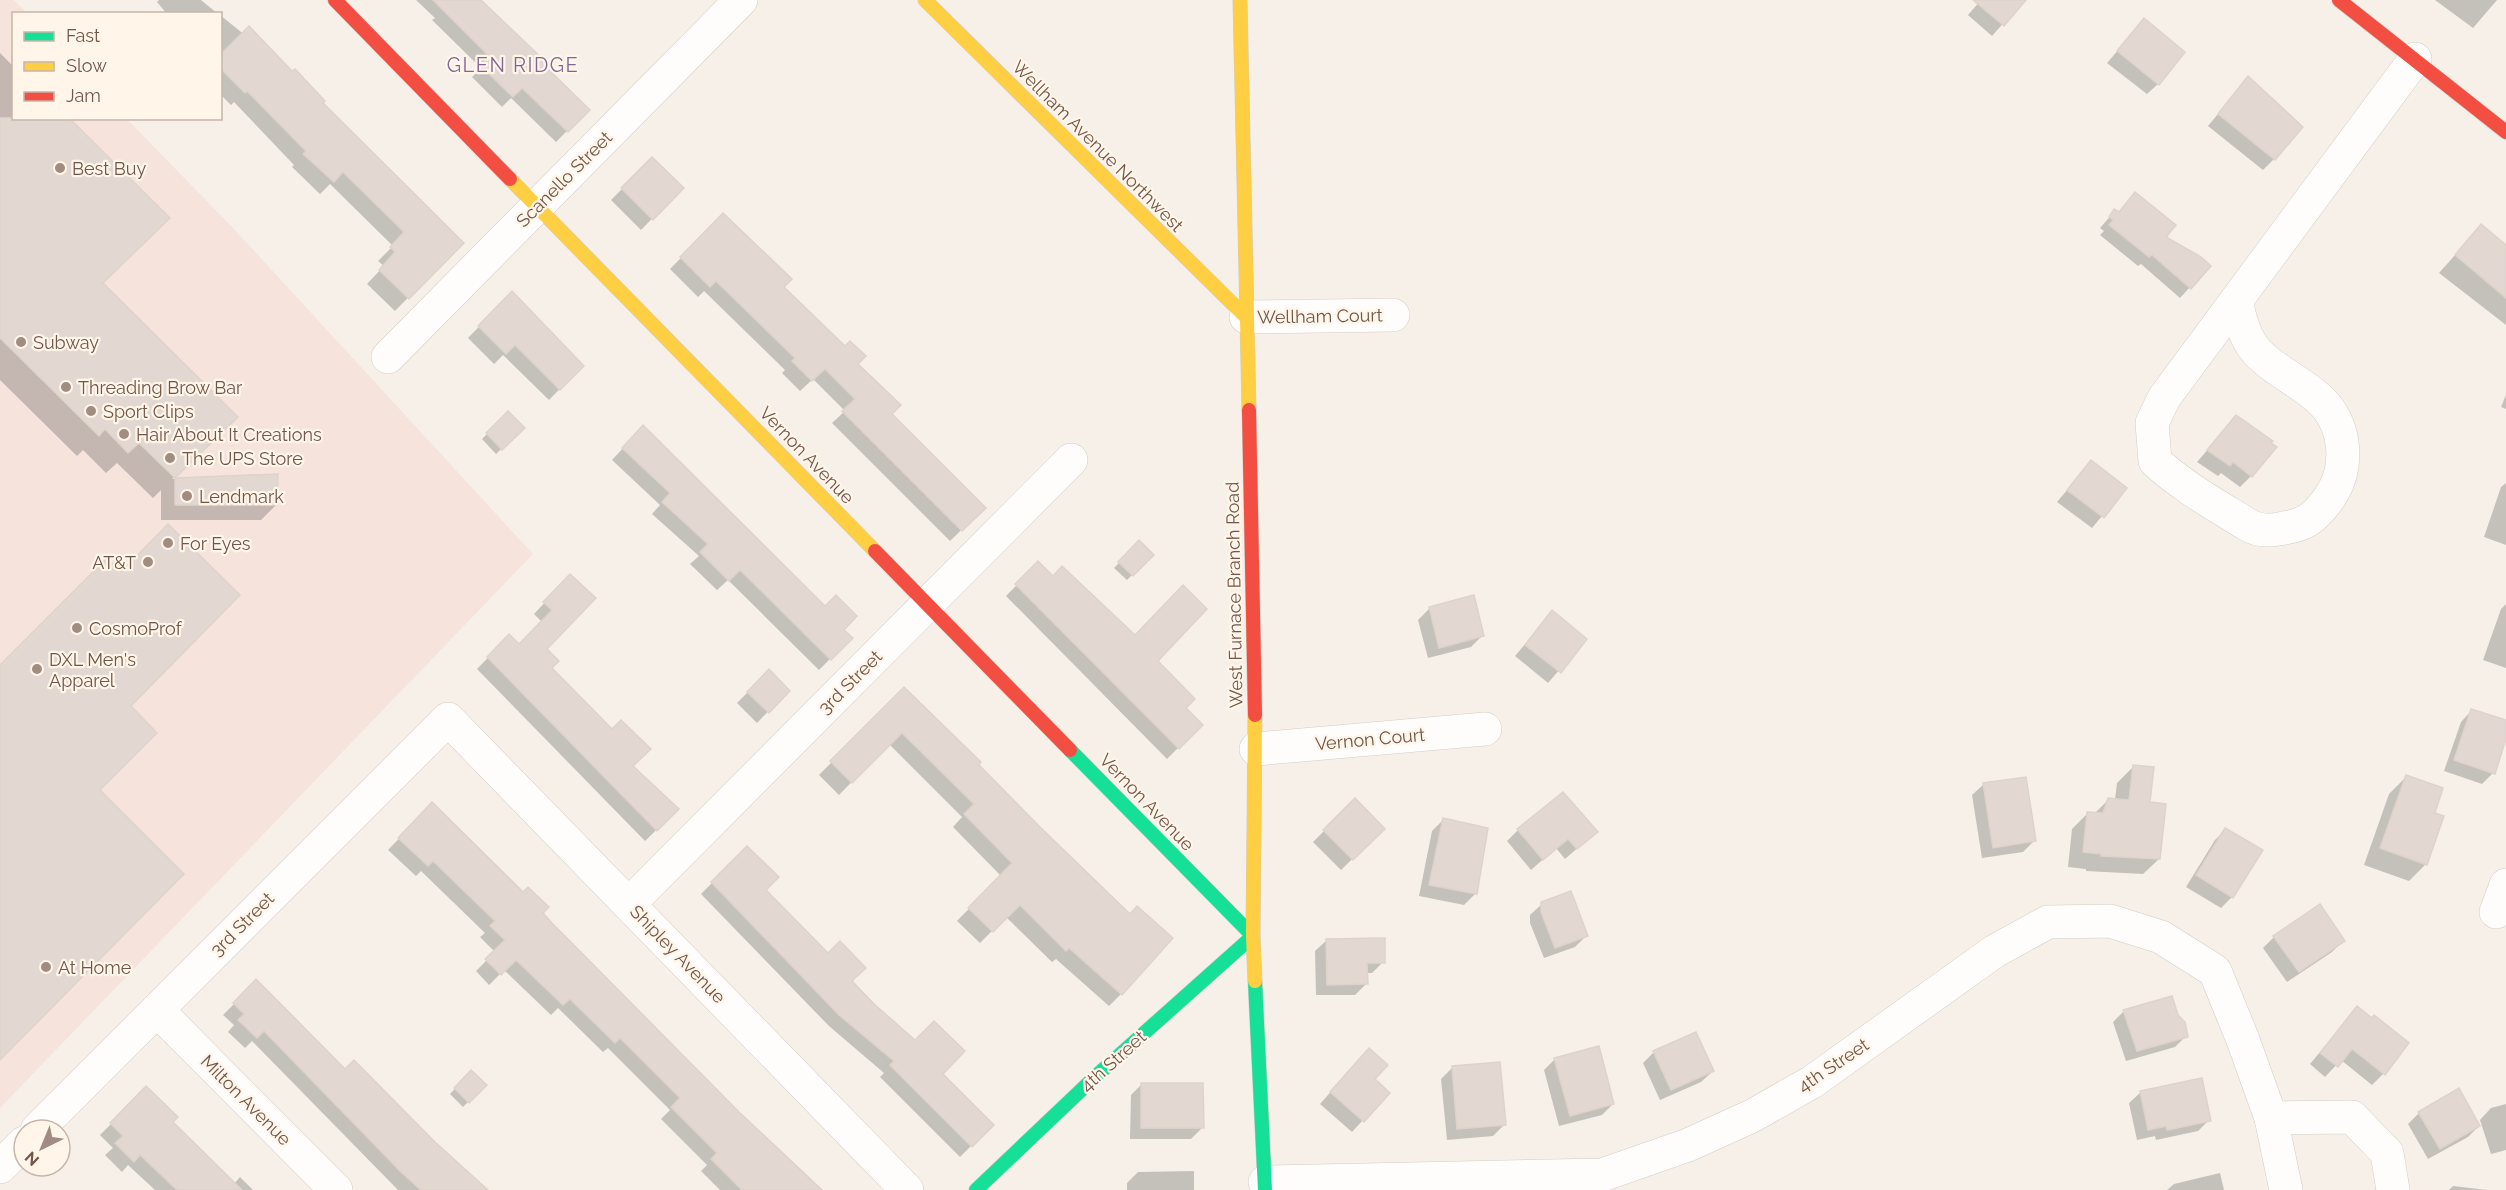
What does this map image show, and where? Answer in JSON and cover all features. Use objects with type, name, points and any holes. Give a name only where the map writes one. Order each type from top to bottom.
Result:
[{"type":"street","name":"Vernon Avenue","points":[[335,0],[1253,936]]},
{"type":"street","name":"Scanello Street","points":[[388,357],[741,0]]},
{"type":"street","name":"Wellham Avenue Northwest","points":[[925,0],[1246,317]]},
{"type":"street","name":"West Furnace Branch Road","points":[[1240,0],[1256,748],[1253,936],[1265,1186]]},
{"type":"street","points":[[2339,0],[2506,132]]},
{"type":"street","points":[[2237,303],[2247,338],[2258,353],[2326,406],[2339,432],[2344,457],[2337,484],[2325,506],[2300,524],[2272,531],[2255,529],[2176,481],[2155,461],[2151,442],[2152,423],[2164,398],[2237,303],[2415,59]]},
{"type":"street","name":"Wellham Court","points":[[1246,317],[1394,315]]},
{"type":"street","name":"3rd Street","points":[[629,904],[1071,460]]},
{"type":"street","name":"3rd Street","points":[[49,1118],[448,718]]},
{"type":"street","name":"Shipley Avenue","points":[[448,718],[907,1190]]},
{"type":"street","name":"Vernon Court","points":[[1256,748],[1485,729]]},
{"type":"street","name":"4th Street","points":[[1265,1186],[1604,1182],[1752,1116],[1812,1082],[1995,951],[2048,922],[2110,921],[2161,937],[2214,971],[2243,1040],[2271,1118],[2286,1190]]},
{"type":"street","name":"4th Street","points":[[976,1190],[1096,1076],[1253,936]]},
{"type":"street","name":"Milton Avenue","points":[[157,1010],[336,1190]]},
{"type":"street","points":[[2271,1118],[2352,1117],[2387,1153],[2393,1190]]},
{"type":"street","points":[[0,1167],[12,1155]]},
{"type":"shaded area","points":[[0,0],[14,0],[26,12],[12,12],[12,120],[128,120],[235,230],[533,554],[0,1108]]},
{"type":"building","points":[[433,0],[481,0],[547,63],[545,66],[590,110],[568,132],[522,88],[513,97],[481,66],[490,57]]},
{"type":"building","points":[[1973,0],[2026,0],[2004,26]]},
{"type":"building","points":[[2144,18],[2185,52],[2159,85],[2117,51]]},
{"type":"building","points":[[249,26],[292,71],[295,69],[325,101],[323,103],[464,243],[409,299],[379,270],[395,252],[390,247],[404,232],[343,172],[334,182],[303,154],[306,151],[247,91],[245,93],[222,70],[222,53]]},
{"type":"building","points":[[2248,76],[2303,127],[2275,160],[2218,114]]},
{"type":"building","points":[[0,118],[71,120],[170,218],[103,283],[238,417],[175,478],[139,443],[128,453],[105,429],[99,436],[0,338]]},
{"type":"building","points":[[652,157],[684,188],[653,220],[621,188]]},
{"type":"building","points":[[2135,192],[2176,225],[2166,237],[2201,257],[2211,266],[2191,289],[2152,255],[2149,257],[2109,225],[2113,220],[2109,217],[2114,209],[2119,212]]},
{"type":"building","points":[[723,213],[792,279],[784,287],[845,346],[850,341],[866,356],[858,364],[901,405],[892,414],[986,508],[962,531],[842,411],[855,399],[825,369],[812,381],[792,361],[795,358],[716,281],[710,287],[680,257]]},
{"type":"building","points":[[2481,224],[2506,245],[2506,298],[2455,255]]},
{"type":"building","points":[[512,291],[584,366],[560,390],[515,345],[506,354],[478,326]]},
{"type":"building","points":[[508,411],[525,428],[502,450],[486,433]]},
{"type":"building","points":[[2236,415],[2273,441],[2271,443],[2277,447],[2252,477],[2233,462],[2230,466],[2207,450]]},
{"type":"building","points":[[643,425],[825,606],[836,595],[857,616],[844,630],[853,638],[831,660],[740,570],[729,581],[700,552],[708,544],[662,502],[670,493],[622,448]]},
{"type":"building","points":[[2091,460],[2127,488],[2104,518],[2067,490]]},
{"type":"building","points":[[278,474],[277,505],[175,505],[175,478]]},
{"type":"building","points":[[168,524],[240,595],[131,706],[157,733],[100,790],[184,874],[0,1060],[0,665],[107,558],[121,572]]},
{"type":"building","points":[[1139,540],[1154,555],[1133,576],[1118,562]]},
{"type":"building","points":[[1038,561],[1053,576],[1062,566],[1135,635],[1183,585],[1207,609],[1158,661],[1195,699],[1186,708],[1203,725],[1179,749],[1015,584]]},
{"type":"building","points":[[570,574],[596,598],[547,649],[559,661],[552,668],[612,729],[621,720],[651,749],[633,766],[679,809],[657,831],[487,657],[509,634],[519,644],[552,610],[543,602]]},
{"type":"building","points":[[1474,595],[1484,636],[1439,648],[1429,607]]},
{"type":"building","points":[[1552,610],[1587,639],[1561,673],[1525,645]]},
{"type":"building","points":[[769,669],[790,691],[769,713],[747,692]]},
{"type":"building","points":[[904,687],[981,762],[979,765],[1040,827],[1130,914],[1137,906],[1173,938],[1122,995],[1069,948],[1066,951],[1020,905],[993,932],[968,908],[1012,863],[964,814],[974,804],[902,733],[852,783],[830,761]]},
{"type":"building","points":[[2471,709],[2506,720],[2506,739],[2495,774],[2454,760]]},
{"type":"building","points":[[2133,765],[2154,767],[2150,802],[2166,804],[2160,859],[2101,856],[2101,854],[2083,852],[2087,812],[2103,813],[2108,798],[2129,800]]},
{"type":"building","points":[[2406,775],[2443,788],[2435,813],[2444,816],[2427,865],[2380,848]]},
{"type":"building","points":[[2026,777],[2036,841],[1993,848],[1983,783]]},
{"type":"building","points":[[1563,792],[1598,832],[1577,849],[1568,839],[1543,860],[1517,829]]},
{"type":"building","points":[[1355,798],[1385,829],[1353,860],[1323,830]]},
{"type":"building","points":[[432,802],[523,892],[528,887],[549,907],[543,913],[552,923],[739,1112],[822,1190],[742,1190],[711,1159],[717,1153],[671,1107],[680,1098],[620,1038],[615,1043],[570,999],[563,1005],[516,960],[501,975],[485,959],[505,940],[490,926],[495,921],[433,861],[428,866],[398,838]]},
{"type":"building","points":[[1443,818],[1488,828],[1477,894],[1429,885]]},
{"type":"building","points":[[2225,828],[2263,850],[2233,898],[2196,875]]},
{"type":"building","points":[[747,846],[779,877],[766,890],[828,953],[840,941],[866,968],[852,981],[874,1004],[915,1040],[934,1021],[965,1051],[943,1074],[994,1125],[972,1147],[890,1065],[894,1061],[839,1015],[711,882]]},
{"type":"building","points":[[1571,891],[1588,936],[1555,948],[1541,912],[1541,902]]},
{"type":"building","points":[[2320,904],[2345,941],[2299,972],[2273,936]]},
{"type":"building","points":[[1385,938],[1385,963],[1367,963],[1368,984],[1327,985],[1326,939]]},
{"type":"building","points":[[256,979],[345,1069],[354,1060],[435,1142],[488,1190],[421,1190],[401,1172],[264,1031],[257,1038],[238,1020],[244,1014],[233,1003]]},
{"type":"building","points":[[2172,996],[2178,1015],[2185,1022],[2188,1037],[2137,1051],[2123,1010]]},
{"type":"building","points":[[2357,1006],[2372,1018],[2374,1015],[2409,1043],[2385,1075],[2352,1049],[2338,1067],[2320,1053]]},
{"type":"building","points":[[1696,1032],[1714,1071],[1671,1090],[1653,1051]]},
{"type":"building","points":[[1599,1046],[1614,1104],[1570,1116],[1554,1058]]},
{"type":"building","points":[[1369,1048],[1388,1065],[1375,1079],[1390,1093],[1364,1122],[1330,1092]]},
{"type":"building","points":[[1500,1062],[1506,1125],[1457,1129],[1452,1066]]},
{"type":"building","points":[[471,1070],[487,1085],[469,1103],[454,1088]]},
{"type":"building","points":[[2202,1078],[2211,1121],[2167,1130],[2166,1126],[2148,1130],[2140,1091]]},
{"type":"building","points":[[1141,1083],[1203,1083],[1204,1128],[1141,1128]]},
{"type":"building","points":[[146,1086],[178,1117],[173,1122],[242,1190],[177,1190],[140,1155],[134,1162],[115,1143],[123,1136],[110,1123]]},
{"type":"building","points":[[2459,1088],[2480,1126],[2440,1149],[2418,1112]]},
{"type":"traffic: fast","points":[[976,1190],[1096,1076],[1253,936],[1070,750]]},
{"type":"traffic: fast","points":[[1255,981],[1265,1190]]},
{"type":"traffic: slow","points":[[925,0],[1246,317]]},
{"type":"traffic: slow","points":[[1240,0],[1249,410]]},
{"type":"traffic: slow","points":[[510,179],[875,551]]},
{"type":"traffic: slow","points":[[1255,715],[1253,936],[1255,981]]},
{"type":"traffic: jam","points":[[335,0],[510,179]]},
{"type":"traffic: jam","points":[[2339,0],[2506,132]]},
{"type":"traffic: jam","points":[[1249,410],[1255,715]]},
{"type":"traffic: jam","points":[[875,551],[1070,750]]},
{"type":"place","name":"Best Buy","points":[[60,168]]},
{"type":"place","name":"Subway","points":[[21,342]]},
{"type":"place","name":"Threading Brow Bar","points":[[66,387]]},
{"type":"place","name":"Sport Clips","points":[[91,411]]},
{"type":"place","name":"Hair About It Creations","points":[[124,434]]},
{"type":"place","name":"The UPS Store","points":[[170,458]]},
{"type":"place","name":"Lendmark","points":[[187,496]]},
{"type":"place","name":"For Eyes","points":[[168,543]]},
{"type":"place","name":"AT&T","points":[[148,562]]},
{"type":"place","name":"CosmoProf","points":[[77,628]]},
{"type":"place","name":"DXL Men's Apparel","points":[[37,669]]},
{"type":"place","name":"At Home","points":[[46,967]]},
{"type":"district","name":"GLEN RIDGE","points":[[513,65]]}]
